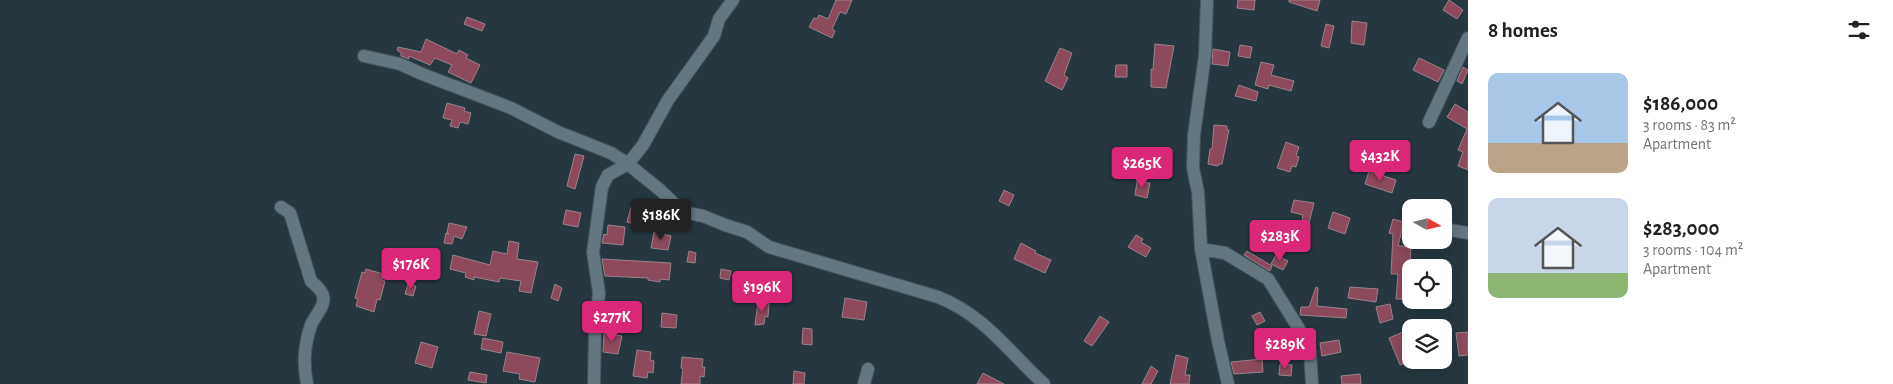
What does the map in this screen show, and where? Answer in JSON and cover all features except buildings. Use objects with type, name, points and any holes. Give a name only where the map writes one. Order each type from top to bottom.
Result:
[{"type":"street","points":[[594,384],[595,330],[599,300],[593,252],[602,187],[608,176],[628,164],[643,145],[668,100],[714,36],[719,19],[733,0]]},
{"type":"street","points":[[1207,0],[1205,55],[1194,135],[1193,168],[1198,192],[1201,249],[1228,384]]},
{"type":"street","points":[[1429,122],[1468,38]]},
{"type":"street","points":[[364,56],[400,64],[511,108],[558,132],[611,153],[660,190],[683,212],[703,216],[747,232],[768,247],[958,305],[987,328],[1044,384]]},
{"type":"street","points":[[281,207],[290,213],[311,281],[317,286],[323,296],[323,303],[312,324],[303,357],[307,384]]},
{"type":"street","points":[[1452,230],[1468,233]]},
{"type":"street","points":[[1201,249],[1226,253],[1268,279],[1304,337],[1310,352],[1312,384]]},
{"type":"street","points":[[864,384],[868,369]]}]
